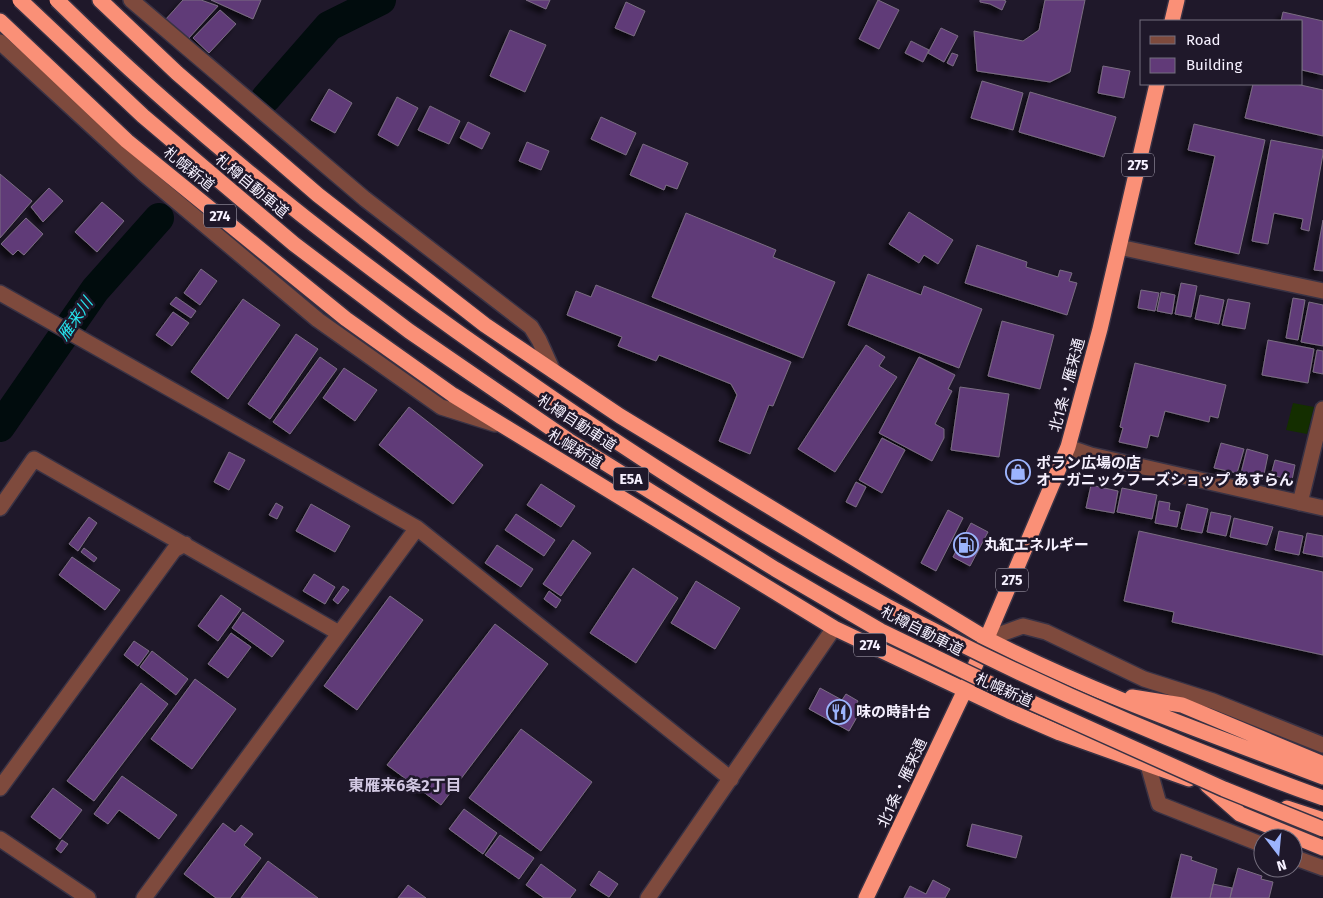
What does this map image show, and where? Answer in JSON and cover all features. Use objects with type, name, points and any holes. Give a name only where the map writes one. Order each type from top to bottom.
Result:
[{"type":"highway","name":"札樽自動車道","points":[[20,0],[143,116],[294,244],[409,330],[568,440],[775,569],[881,631],[995,686],[1224,789],[1323,829]]},
{"type":"highway","name":"札樽自動車道","points":[[57,0],[160,97],[306,219],[424,309],[606,436],[783,547],[888,606],[995,661],[1116,716],[1217,758],[1323,798]]},
{"type":"highway","points":[[100,0],[177,73],[318,195],[485,325],[620,416],[987,639],[1032,662],[1100,692],[1323,777]]},
{"type":"highway","points":[[1172,20],[1177,0]]},
{"type":"highway","name":"札幌新道","points":[[0,21],[127,141],[346,319],[453,396],[834,628],[964,692],[1060,733],[1148,766],[1323,820]]},
{"type":"highway","name":"北1条・雁来通","points":[[866,898],[964,692],[1068,447],[1119,247],[1157,85]]},
{"type":"highway","points":[[1100,692],[1182,705],[1323,764]]},
{"type":"highway","points":[[1208,785],[1240,814],[1321,847]]},
{"type":"street","points":[[131,0],[365,199],[531,327],[553,371]]},
{"type":"street","points":[[0,42],[144,174],[318,320],[441,407],[504,427]]},
{"type":"street","points":[[1119,247],[1323,290]]},
{"type":"street","points":[[0,293],[417,528],[731,779]]},
{"type":"street","points":[[1300,503],[1323,409]]},
{"type":"street","points":[[1068,447],[1091,455],[1323,508]]},
{"type":"street","points":[[0,508],[34,459],[339,633]]},
{"type":"street","points":[[144,898],[417,528]]},
{"type":"street","points":[[0,788],[174,550],[185,544]]},
{"type":"street","points":[[987,639],[1023,626],[1046,632],[1144,679],[1214,701],[1323,745]]},
{"type":"street","points":[[648,898],[834,628]]},
{"type":"street","points":[[1148,766],[1159,804],[1253,841]]},
{"type":"street","points":[[0,839],[88,898]]},
{"type":"street","points":[[1303,861],[1323,868]]},
{"type":"green space","points":[[1293,403],[1314,407],[1307,434],[1286,430]]},
{"type":"building","points":[[183,0],[201,0],[218,6],[188,39],[166,19]]},
{"type":"building","points":[[211,0],[261,0],[253,19]]},
{"type":"building","points":[[526,0],[550,0],[546,9]]},
{"type":"building","points":[[878,0],[899,10],[879,49],[859,39]]},
{"type":"building","points":[[980,0],[1006,1],[1002,10],[990,4],[980,2]]},
{"type":"building","points":[[1045,0],[1085,0],[1070,72],[1050,82],[977,71],[974,31],[1023,41],[1039,30]]},
{"type":"building","points":[[626,2],[645,11],[634,36],[615,28]]},
{"type":"building","points":[[220,10],[236,24],[209,53],[193,38]]},
{"type":"building","points":[[1283,12],[1323,21],[1323,75],[1303,70],[1303,20],[1281,20]]},
{"type":"building","points":[[941,28],[958,36],[944,62],[928,53]]},
{"type":"building","points":[[510,30],[546,45],[525,92],[490,76]]},
{"type":"building","points":[[911,41],[929,50],[923,62],[905,53]]},
{"type":"building","points":[[952,53],[958,55],[953,66],[947,63]]},
{"type":"building","points":[[1103,66],[1130,71],[1124,98],[1098,93]]},
{"type":"building","points":[[982,81],[1023,93],[1013,130],[971,118]]},
{"type":"building","points":[[1253,85],[1300,85],[1323,90],[1323,136],[1245,118]]},
{"type":"building","points":[[329,89],[352,103],[335,133],[311,120]]},
{"type":"building","points":[[1030,92],[1116,117],[1104,157],[1019,132]]},
{"type":"building","points":[[397,97],[418,108],[398,146],[378,135]]},
{"type":"building","points":[[430,106],[460,121],[449,144],[418,130]]},
{"type":"building","points":[[601,117],[636,133],[626,155],[591,139]]},
{"type":"building","points":[[468,122],[490,133],[482,149],[460,138]]},
{"type":"building","points":[[1194,124],[1265,140],[1239,254],[1195,244],[1215,156],[1188,150]]},
{"type":"building","points":[[1271,140],[1323,150],[1323,154],[1309,231],[1301,229],[1303,219],[1274,213],[1268,244],[1252,241]]},
{"type":"building","points":[[527,142],[549,151],[541,170],[519,161]]},
{"type":"building","points":[[643,144],[688,163],[677,189],[666,185],[664,190],[630,175]]},
{"type":"building","points":[[0,174],[32,201],[0,238]]},
{"type":"building","points":[[49,188],[63,201],[43,222],[31,207]]},
{"type":"building","points":[[102,202],[124,221],[97,252],[75,232]]},
{"type":"building","points":[[909,212],[953,240],[938,264],[924,255],[919,263],[889,244]]},
{"type":"building","points":[[686,213],[776,250],[773,257],[835,282],[803,358],[652,297]]},
{"type":"building","points":[[26,218],[43,234],[24,255],[18,250],[13,255],[1,244]]},
{"type":"building","points":[[1323,220],[1323,271],[1314,270]]},
{"type":"building","points":[[977,245],[1027,262],[1026,267],[1058,277],[1060,270],[1072,273],[1069,281],[1077,283],[1067,315],[965,283]]},
{"type":"building","points":[[201,269],[217,281],[200,305],[184,293]]},
{"type":"building","points":[[868,274],[921,295],[924,286],[982,309],[959,368],[848,325]]},
{"type":"building","points":[[1181,283],[1197,286],[1191,317],[1175,314]]},
{"type":"building","points":[[596,285],[791,362],[773,406],[769,405],[750,454],[719,441],[737,395],[731,384],[659,355],[656,361],[618,346],[622,337],[567,315],[576,291],[591,297]]},
{"type":"building","points":[[1141,290],[1159,293],[1155,311],[1138,308]]},
{"type":"building","points":[[1161,292],[1175,295],[1172,314],[1157,311]]},
{"type":"building","points":[[1200,295],[1224,300],[1219,324],[1195,319]]},
{"type":"building","points":[[176,297],[196,311],[191,318],[170,304]]},
{"type":"building","points":[[1293,298],[1305,300],[1298,340],[1286,338]]},
{"type":"building","points":[[243,299],[280,325],[228,399],[191,372]]},
{"type":"building","points":[[1228,299],[1250,303],[1245,329],[1222,325]]},
{"type":"building","points":[[1309,302],[1323,305],[1323,346],[1301,342]]},
{"type":"building","points":[[173,312],[189,323],[172,346],[156,335]]},
{"type":"building","points":[[1002,321],[1054,335],[1040,389],[988,376]]},
{"type":"building","points":[[296,334],[318,349],[270,419],[248,404]]},
{"type":"building","points":[[1268,340],[1314,349],[1308,383],[1262,375]]},
{"type":"building","points":[[866,345],[885,357],[879,366],[897,377],[835,472],[798,449]]},
{"type":"building","points":[[1317,350],[1323,351],[1323,374],[1313,372]]},
{"type":"building","points":[[320,357],[337,369],[290,434],[273,422]]},
{"type":"building","points":[[919,357],[955,375],[948,389],[952,391],[935,424],[944,429],[944,438],[932,461],[879,433]]},
{"type":"building","points":[[1135,363],[1226,385],[1218,418],[1210,416],[1209,422],[1165,411],[1158,437],[1150,435],[1147,448],[1119,442],[1123,428],[1120,427]]},
{"type":"building","points":[[344,368],[377,390],[355,421],[323,398]]},
{"type":"building","points":[[960,387],[1009,394],[999,457],[951,450]]},
{"type":"building","points":[[409,407],[483,465],[453,504],[379,445]]},
{"type":"building","points":[[882,438],[905,450],[882,493],[859,480]]},
{"type":"building","points":[[1221,443],[1244,449],[1237,473],[1214,468]]},
{"type":"building","points":[[1247,449],[1268,455],[1263,479],[1241,473]]},
{"type":"building","points":[[229,452],[245,460],[229,490],[214,482]]},
{"type":"building","points":[[1275,460],[1295,465],[1292,480],[1271,475]]},
{"type":"building","points":[[856,482],[866,487],[856,507],[846,502]]},
{"type":"building","points":[[541,484],[575,506],[561,527],[527,505]]},
{"type":"building","points":[[1091,485],[1118,491],[1114,513],[1086,508]]},
{"type":"building","points":[[1122,488],[1157,495],[1152,519],[1117,512]]},
{"type":"building","points":[[1159,501],[1170,503],[1169,510],[1180,512],[1177,527],[1155,523]]},
{"type":"building","points":[[276,503],[283,507],[277,519],[269,515]]},
{"type":"building","points":[[311,504],[350,526],[335,552],[296,531]]},
{"type":"building","points":[[1187,504],[1208,509],[1202,533],[1181,529]]},
{"type":"building","points":[[948,510],[963,518],[936,571],[921,563]]},
{"type":"building","points":[[1211,512],[1231,516],[1226,536],[1207,532]]},
{"type":"building","points":[[516,514],[555,540],[544,556],[505,530]]},
{"type":"building","points":[[89,517],[97,523],[78,551],[69,544]]},
{"type":"building","points":[[1234,518],[1273,527],[1267,545],[1230,537]]},
{"type":"building","points":[[971,523],[988,532],[970,566],[953,557]]},
{"type":"building","points":[[1139,531],[1323,572],[1323,655],[1172,622],[1174,612],[1124,601]]},
{"type":"building","points":[[1279,531],[1303,536],[1299,555],[1275,550]]},
{"type":"building","points":[[1307,533],[1323,536],[1323,557],[1303,553]]},
{"type":"building","points":[[573,540],[591,553],[561,596],[543,584]]},
{"type":"building","points":[[497,545],[533,569],[521,587],[485,563]]},
{"type":"building","points":[[84,548],[97,558],[94,562],[81,552]]},
{"type":"building","points":[[72,557],[120,590],[105,610],[59,575]]},
{"type":"building","points":[[633,568],[678,598],[636,663],[590,633]]},
{"type":"building","points":[[314,574],[335,587],[325,604],[303,591]]},
{"type":"building","points":[[696,581],[740,608],[715,649],[671,623]]},
{"type":"building","points":[[343,586],[349,590],[338,604],[333,600]]},
{"type":"building","points":[[549,591],[561,600],[556,608],[544,599]]},
{"type":"building","points":[[221,595],[241,609],[218,641],[198,626]]},
{"type":"building","points":[[390,596],[423,620],[357,710],[324,686]]},
{"type":"building","points":[[243,612],[284,641],[272,657],[232,628]]},
{"type":"building","points":[[495,624],[548,664],[441,805],[387,765]]},
{"type":"building","points":[[231,633],[251,647],[228,678],[208,664]]},
{"type":"building","points":[[134,641],[149,651],[138,666],[124,655]]},
{"type":"building","points":[[152,651],[188,679],[176,695],[140,667]]},
{"type":"building","points":[[195,679],[236,709],[192,769],[151,739]]},
{"type":"building","points":[[141,683],[168,704],[94,801],[67,781]]},
{"type":"building","points":[[820,688],[842,700],[846,694],[858,701],[855,707],[861,710],[849,731],[809,709]]},
{"type":"building","points":[[521,729],[592,782],[541,851],[469,798]]},
{"type":"building","points":[[122,776],[177,815],[159,839],[119,810],[108,824],[94,814]]},
{"type":"building","points":[[53,788],[82,810],[60,839],[31,817]]},
{"type":"building","points":[[464,809],[497,833],[483,854],[449,829]]},
{"type":"building","points":[[223,823],[235,832],[241,825],[253,834],[244,845],[261,858],[230,898],[216,898],[184,874]]},
{"type":"building","points":[[972,824],[1022,836],[1016,858],[967,846]]},
{"type":"building","points":[[500,835],[534,858],[519,879],[485,855]]},
{"type":"building","points":[[62,840],[68,844],[61,853],[56,849]]},
{"type":"building","points":[[1181,854],[1192,857],[1191,860],[1217,869],[1210,898],[1171,898]]},
{"type":"building","points":[[268,861],[318,898],[241,898]]},
{"type":"building","points":[[541,864],[576,890],[570,898],[544,898],[526,885]]},
{"type":"building","points":[[1238,868],[1253,873],[1253,878],[1261,878],[1273,882],[1269,898],[1230,898]]},
{"type":"building","points":[[599,871],[618,884],[609,897],[590,885]]},
{"type":"building","points":[[933,880],[950,889],[945,898],[904,898],[910,886],[926,894]]},
{"type":"building","points":[[1213,884],[1232,888],[1230,898],[1210,898]]},
{"type":"building","points":[[408,885],[426,898],[398,898]]},
{"type":"waterway","name":"雁来川","points":[[266,98],[329,26],[381,0]]},
{"type":"waterway","name":"雁来川","points":[[0,427],[95,290],[159,218]]},
{"type":"place","name":"ポラン広場の店 オーガニックフーズショップ あすらん","points":[[1018,472]]},
{"type":"place","name":"丸紅エネルギー","points":[[966,545]]},
{"type":"place","name":"味の時計台","points":[[839,712]]},
{"type":"district","name":"東雁来6条2丁目","points":[[405,785]]}]
